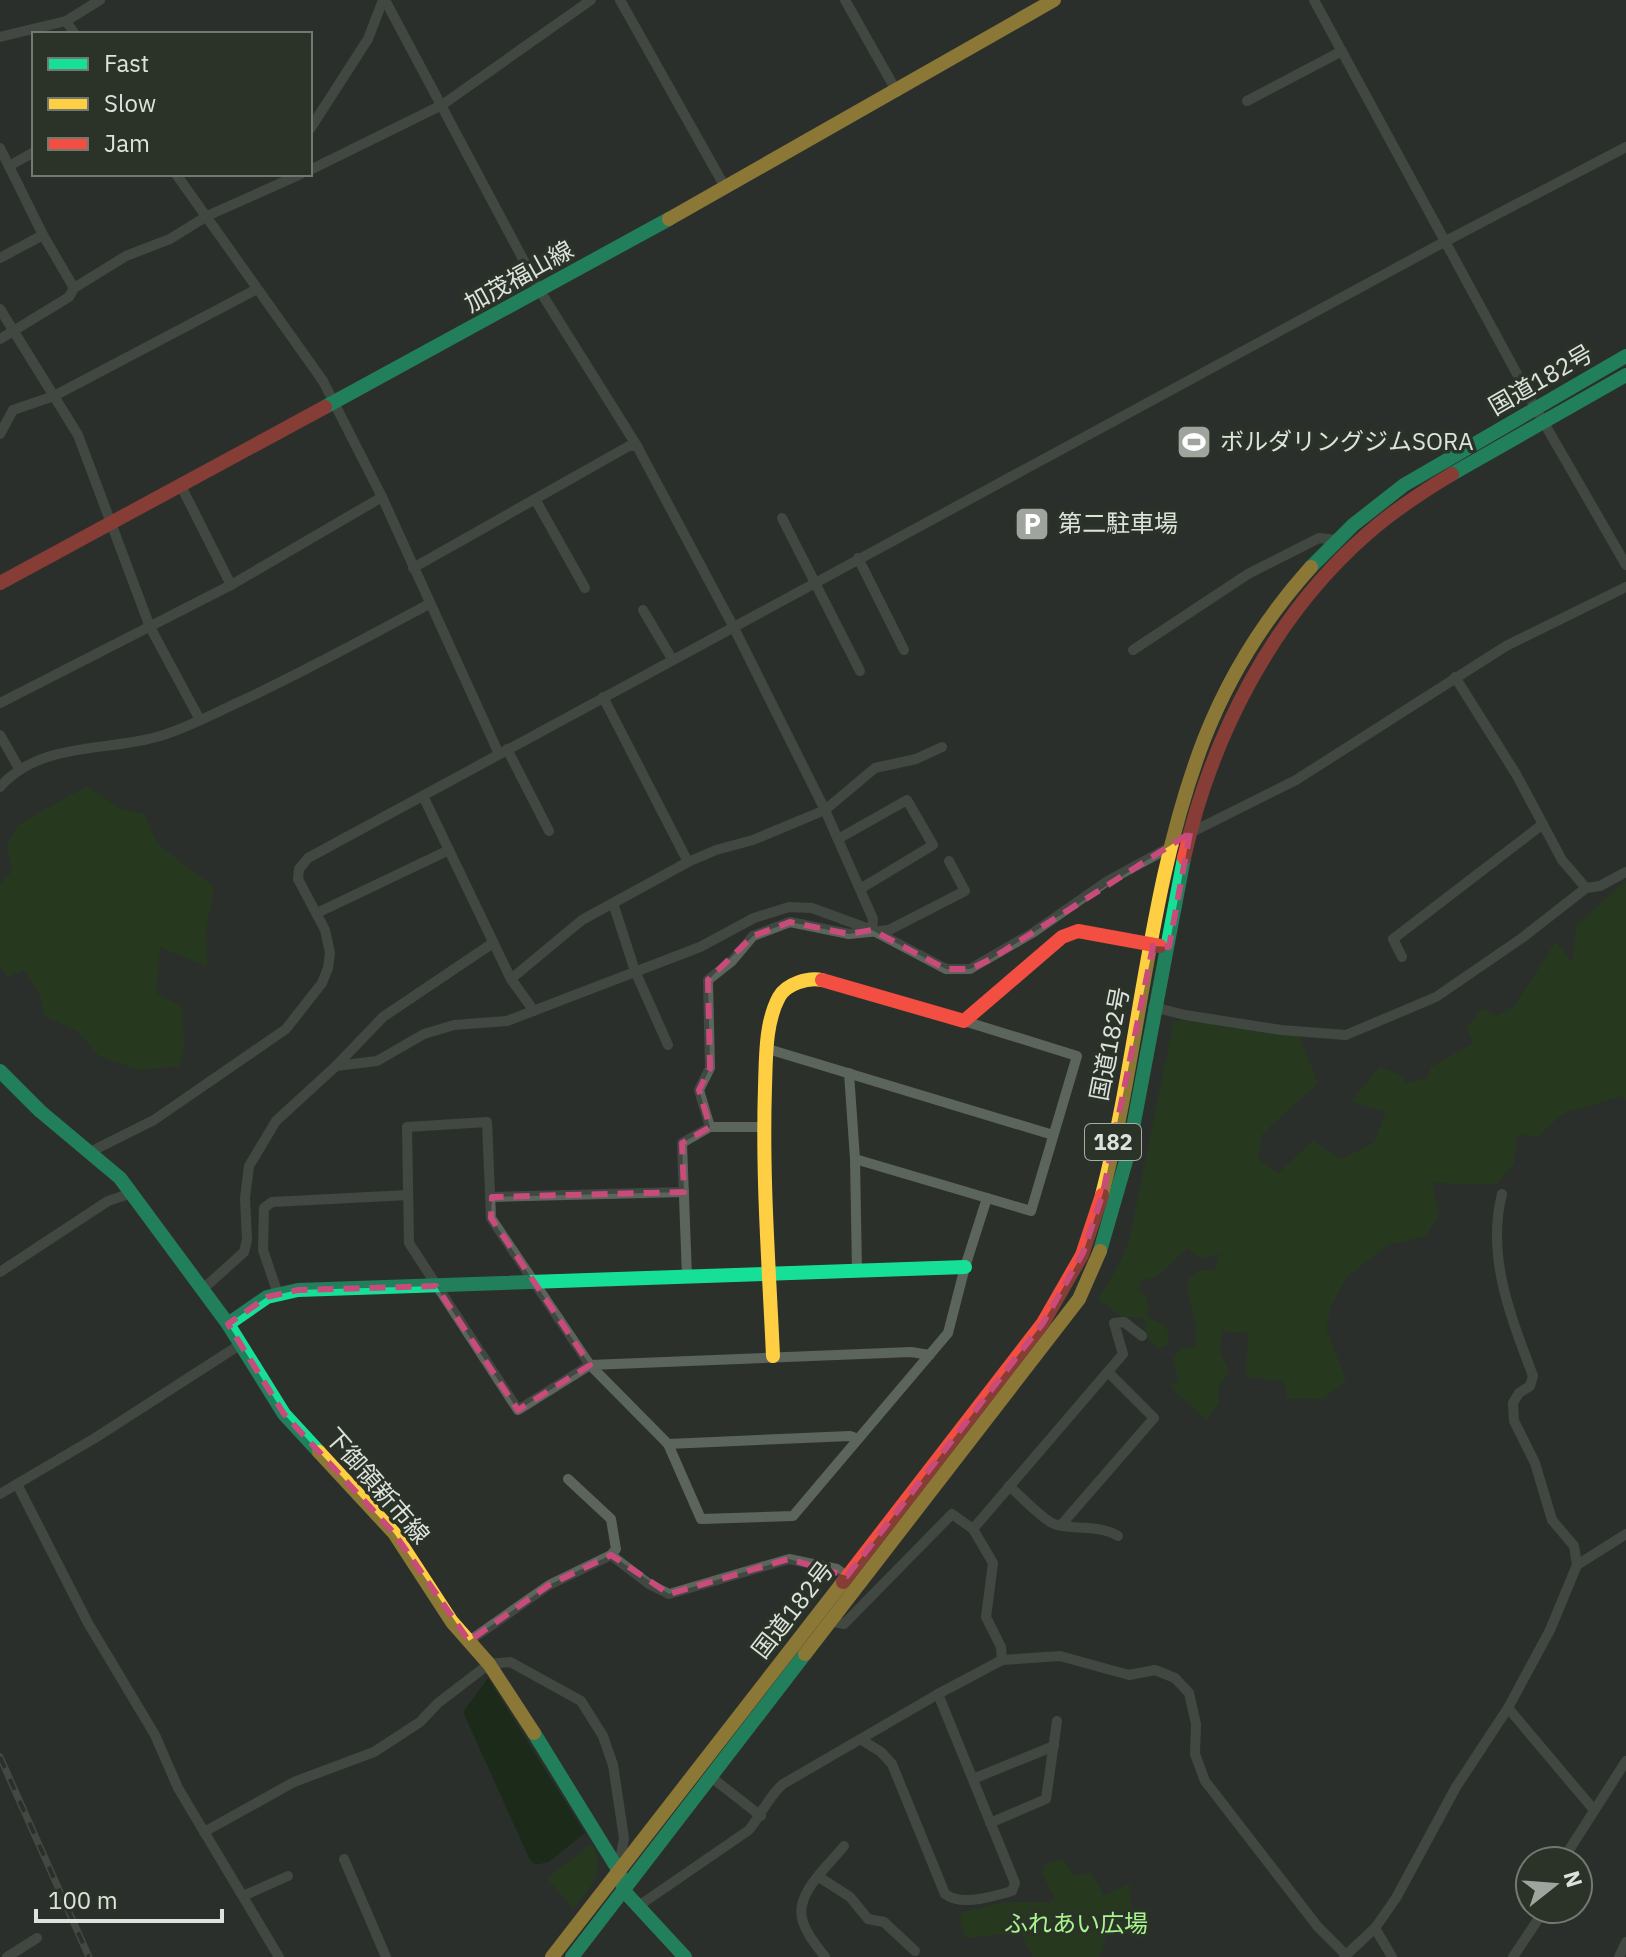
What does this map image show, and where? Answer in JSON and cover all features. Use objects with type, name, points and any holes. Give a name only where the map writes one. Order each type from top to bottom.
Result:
[{"type":"main road","name":"加茂福山線","points":[[0,583],[540,291],[897,92],[1054,0]]},
{"type":"main road","name":"国道182号","points":[[553,1953],[1043,1323],[1066,1288],[1083,1253],[1103,1193],[1172,847],[1191,775],[1216,710],[1244,658],[1276,611],[1338,540],[1384,499],[1434,465],[1626,356]]},
{"type":"main road","name":"国道182号","points":[[576,1954],[1079,1299],[1096,1265],[1118,1199],[1190,833],[1209,769],[1231,714],[1259,664],[1291,616],[1323,577],[1364,537],[1405,504],[1451,474],[1626,375]]},
{"type":"main road","points":[[773,1356],[764,1087],[779,996],[795,983],[813,978],[964,1021],[1062,937],[1078,931],[1169,947]]},
{"type":"main road","name":"下御領新市線","points":[[0,1071],[40,1111],[120,1178],[132,1193],[228,1324],[263,1385],[284,1414],[394,1533],[452,1622],[489,1664],[619,1871],[624,1891],[685,1957]]},
{"type":"main road","points":[[228,1324],[267,1297],[298,1290],[965,1267]]},
{"type":"street","points":[[0,37],[66,21],[100,0]]},
{"type":"street","points":[[384,0],[540,291],[637,446],[733,626],[825,810],[873,919],[872,930]]},
{"type":"street","points":[[312,126],[368,39],[384,0]]},
{"type":"street","points":[[312,169],[442,105],[591,0]]},
{"type":"street","points":[[620,0],[725,187]]},
{"type":"street","points":[[845,0],[897,92]]},
{"type":"street","points":[[1314,0],[1536,409],[1626,565]]},
{"type":"street","points":[[66,21],[74,32]]},
{"type":"street","points":[[1247,101],[1342,51]]},
{"type":"street","points":[[90,1152],[154,1120],[286,1029],[316,992],[328,968],[330,953],[325,930],[298,879],[299,869],[308,858],[815,581],[1626,147]]},
{"type":"street","points":[[0,148],[43,235],[74,288]]},
{"type":"street","points":[[9,166],[32,153]]},
{"type":"street","points":[[177,176],[336,403],[429,604],[503,752],[549,831]]},
{"type":"street","points":[[0,339],[69,297],[74,288],[126,256],[170,239],[207,216],[282,178]]},
{"type":"street","points":[[0,258],[43,235]]},
{"type":"street","points":[[0,434],[13,410],[54,396],[257,289]]},
{"type":"street","points":[[0,309],[78,435],[150,627],[200,720]]},
{"type":"street","points":[[413,568],[629,446],[637,446]]},
{"type":"street","points":[[181,486],[231,585]]},
{"type":"street","points":[[0,703],[231,585],[382,497]]},
{"type":"street","points":[[535,499],[585,588]]},
{"type":"street","points":[[782,518],[860,671]]},
{"type":"street","points":[[1133,650],[1248,574],[1319,538],[1338,540]]},
{"type":"street","points":[[858,558],[904,650]]},
{"type":"street","points":[[336,1066],[377,1061],[424,1034],[454,1025],[507,1021],[700,947],[754,918],[789,907],[812,908],[872,930],[946,969],[970,969],[1034,932],[1106,882],[1172,847],[1190,833],[1296,780],[1506,646],[1626,587]]},
{"type":"street","points":[[0,787],[20,770],[57,753],[159,736],[200,720],[284,681],[429,604]]},
{"type":"street","points":[[643,610],[672,659]]},
{"type":"street","points":[[1455,677],[1516,774],[1562,860],[1586,888]]},
{"type":"street","points":[[603,697],[688,862]]},
{"type":"street","points":[[0,735],[20,770]]},
{"type":"street","points":[[511,979],[582,920],[688,862],[753,840],[825,810],[875,768],[916,759],[942,747]]},
{"type":"street","points":[[423,796],[511,979],[534,1011]]},
{"type":"street","points":[[838,839],[907,800],[933,845],[860,889]]},
{"type":"street","points":[[1402,957],[1393,939],[1543,824]]},
{"type":"street","points":[[317,913],[449,850]]},
{"type":"street","points":[[710,1127],[699,1090],[710,1068],[708,980],[732,961],[753,936],[790,922],[849,934],[889,930],[965,891],[949,861]]},
{"type":"street","points":[[1141,1004],[1185,1015],[1281,1030],[1346,1035],[1436,997],[1522,938],[1586,888],[1600,886],[1626,872]]},
{"type":"street","points":[[613,903],[635,971],[668,1045]]},
{"type":"street","points":[[203,1289],[244,1252],[249,1166],[276,1121],[383,1017],[493,943]]},
{"type":"street","points":[[855,1159],[1031,1211],[1077,1056],[964,1021]]},
{"type":"street","points":[[768,1049],[1053,1135]]},
{"type":"street","points":[[849,1073],[855,1159],[857,1271]]},
{"type":"street","points":[[930,1355],[911,1352],[773,1356],[590,1365],[518,1410],[409,1243],[407,1127],[487,1122],[491,1218],[590,1365],[668,1444],[701,1519],[793,1516],[930,1355],[948,1333],[987,1198]]},
{"type":"street","points":[[687,1277],[682,1143],[710,1127],[765,1127]]},
{"type":"street","points":[[492,1197],[684,1192]]},
{"type":"street","points":[[0,1272],[108,1201],[132,1193]]},
{"type":"street","points":[[637,1907],[749,1830],[761,1816],[771,1795],[783,1784],[1002,1660],[1060,1656],[1129,1675],[1155,1670],[1175,1678],[1189,1693],[1196,1724],[1195,1754],[1205,1781],[1318,1927],[1345,1956],[1375,1928],[1396,1898],[1456,1787],[1508,1708],[1550,1630],[1577,1565],[1574,1546],[1552,1520],[1535,1463],[1514,1421],[1513,1403],[1519,1393],[1530,1386],[1533,1376],[1506,1304],[1495,1222],[1502,1194]]},
{"type":"street","points":[[278,1294],[263,1250],[264,1208],[272,1202],[408,1195]]},
{"type":"street","points":[[973,1529],[1123,1354],[1114,1323],[1124,1322],[1142,1336]]},
{"type":"street","points":[[0,1494],[95,1438],[241,1344]]},
{"type":"street","points":[[1062,1524],[1154,1418],[1108,1372]]},
{"type":"street","points":[[668,1444],[850,1436],[858,1439]]},
{"type":"street","points":[[469,1641],[549,1585],[611,1555],[616,1549],[611,1519],[568,1479]]},
{"type":"street","points":[[17,1484],[88,1623],[155,1735],[178,1788],[279,1957]]},
{"type":"street","points":[[1009,1486],[1053,1524],[1108,1529],[1118,1536]]},
{"type":"street","points":[[819,1613],[831,1622],[844,1624],[952,1514],[973,1529],[993,1563],[986,1617],[1001,1647],[1002,1660]]},
{"type":"street","points":[[1577,1565],[1626,1534]]},
{"type":"street","points":[[611,1555],[649,1584],[669,1594],[789,1559],[837,1569],[847,1576]]},
{"type":"street","points":[[204,1832],[294,1782],[374,1752],[420,1722],[438,1703],[489,1664],[510,1662],[581,1701],[595,1724],[613,1765],[624,1838],[619,1871]]},
{"type":"street","points":[[862,1740],[881,1752],[892,1764],[945,1894],[952,1899],[982,1898],[1012,1891],[1015,1883],[938,1694]]},
{"type":"street","points":[[1508,1708],[1594,1810]]},
{"type":"street","points":[[990,1823],[1046,1799],[1057,1721]]},
{"type":"street","points":[[973,1779],[1054,1746]]},
{"type":"street","points":[[1572,1845],[1626,1761]]},
{"type":"street","points":[[711,1777],[761,1816]]},
{"type":"street","points":[[825,1957],[810,1937],[801,1917],[802,1904],[844,1846]]},
{"type":"street","points":[[344,1859],[386,1957]]},
{"type":"street","points":[[243,1896],[288,1876]]},
{"type":"street","points":[[819,1877],[850,1897],[868,1919],[884,1922],[915,1951]]},
{"type":"street","points":[[1513,1957],[1534,1925]]},
{"type":"street","points":[[1375,1928],[1392,1957]]},
{"type":"street","points":[[7,1957],[37,1938]]},
{"type":"street","points":[[1619,1957],[1626,1942]]},
{"type":"highlighted area","points":[[1190,833],[1169,947],[1153,946],[1103,1193],[1083,1253],[1043,1323],[847,1576],[789,1559],[669,1594],[611,1555],[549,1585],[469,1641],[394,1533],[284,1414],[228,1324],[267,1297],[298,1290],[436,1286],[518,1410],[590,1365],[491,1218],[492,1197],[684,1192],[682,1143],[710,1127],[699,1090],[710,1068],[708,980],[753,936],[790,922],[849,934],[872,930],[946,969],[970,969],[991,959]]},
{"type":"green space","points":[[87,786],[119,808],[144,814],[158,845],[214,887],[206,930],[207,966],[160,947],[156,993],[182,1007],[184,1048],[179,1066],[139,1070],[99,1056],[79,1032],[45,1016],[40,994],[24,970],[8,977],[0,966],[0,885],[12,871],[7,845],[18,825]]},
{"type":"green space","points":[[1626,880],[1626,1100],[1622,1096],[1562,1114],[1538,1137],[1517,1134],[1514,1163],[1498,1183],[1432,1182],[1439,1215],[1426,1236],[1388,1245],[1348,1276],[1332,1303],[1326,1329],[1346,1380],[1323,1399],[1287,1399],[1284,1382],[1246,1376],[1248,1333],[1223,1331],[1219,1351],[1229,1371],[1218,1389],[1219,1403],[1206,1420],[1170,1386],[1178,1379],[1173,1360],[1181,1347],[1195,1348],[1196,1326],[1187,1291],[1189,1278],[1200,1270],[1214,1271],[1220,1254],[1199,1258],[1187,1248],[1157,1277],[1141,1280],[1138,1290],[1145,1295],[1149,1307],[1147,1317],[1167,1327],[1169,1345],[1159,1349],[1146,1336],[1144,1318],[1122,1317],[1098,1299],[1129,1242],[1174,1020],[1297,1031],[1318,1083],[1262,1134],[1258,1160],[1279,1173],[1312,1141],[1341,1159],[1374,1143],[1386,1112],[1352,1101],[1380,1067],[1400,1075],[1407,1084],[1428,1077],[1431,1067],[1473,1043],[1466,1028],[1483,1008],[1497,1016],[1514,1007],[1556,941],[1572,963],[1577,925]]},
{"type":"green space","points":[[592,1844],[598,1864],[595,1879],[573,1909],[547,1878]]},
{"type":"green space","name":"ふれあい広場","points":[[1063,1859],[1073,1875],[1091,1873],[1104,1896],[1129,1884],[1136,1940],[1112,1922],[1099,1957],[1033,1957],[1020,1932],[965,1938],[960,1917],[963,1912],[1007,1902],[1049,1903],[1055,1899],[1042,1873],[1044,1865]]},
{"type":"shaded area","points":[[488,1678],[585,1833],[549,1862],[535,1865],[529,1858],[463,1712]]},
{"type":"railway","points":[[0,1757],[89,1957]]},
{"type":"traffic: fast","points":[[325,407],[669,219]]},
{"type":"traffic: fast","points":[[1311,567],[1353,525],[1404,485],[1626,356]]},
{"type":"traffic: fast","points":[[1452,474],[1626,375]]},
{"type":"traffic: fast","points":[[1100,1251],[1128,1154],[1184,858]]},
{"type":"traffic: fast","points":[[0,1071],[40,1111],[120,1178],[228,1324],[284,1414],[319,1452]]},
{"type":"traffic: fast","points":[[228,1324],[267,1297],[298,1290],[965,1267]]},
{"type":"traffic: fast","points":[[572,1957],[805,1654]]},
{"type":"traffic: fast","points":[[534,1733],[619,1871],[624,1891],[685,1957]]},
{"type":"traffic: slow","points":[[669,219],[1054,0]]},
{"type":"traffic: slow","points":[[1102,1195],[1127,1080],[1158,906],[1186,792],[1205,737],[1238,669],[1264,626],[1311,567]]},
{"type":"traffic: slow","points":[[773,1356],[764,1154],[767,1041],[774,1007],[782,992],[798,982],[822,980]]},
{"type":"traffic: slow","points":[[805,1654],[1079,1299],[1100,1251]]},
{"type":"traffic: slow","points":[[319,1452],[394,1533],[452,1622],[489,1664],[534,1733]]},
{"type":"traffic: slow","points":[[552,1957],[843,1582]]},
{"type":"traffic: jam","points":[[0,583],[325,407]]},
{"type":"traffic: jam","points":[[1184,858],[1211,768],[1229,724],[1250,681],[1275,641],[1333,567],[1367,534],[1408,502],[1452,474]]},
{"type":"traffic: jam","points":[[822,980],[964,1021],[1062,937],[1078,931],[1160,946]]},
{"type":"traffic: jam","points":[[843,1582],[1043,1323],[1082,1255],[1102,1195]]},
{"type":"place","name":"ボルダリングジムSORA","points":[[1194,442]]},
{"type":"place","name":"第二駐車場","points":[[1032,524]]}]
